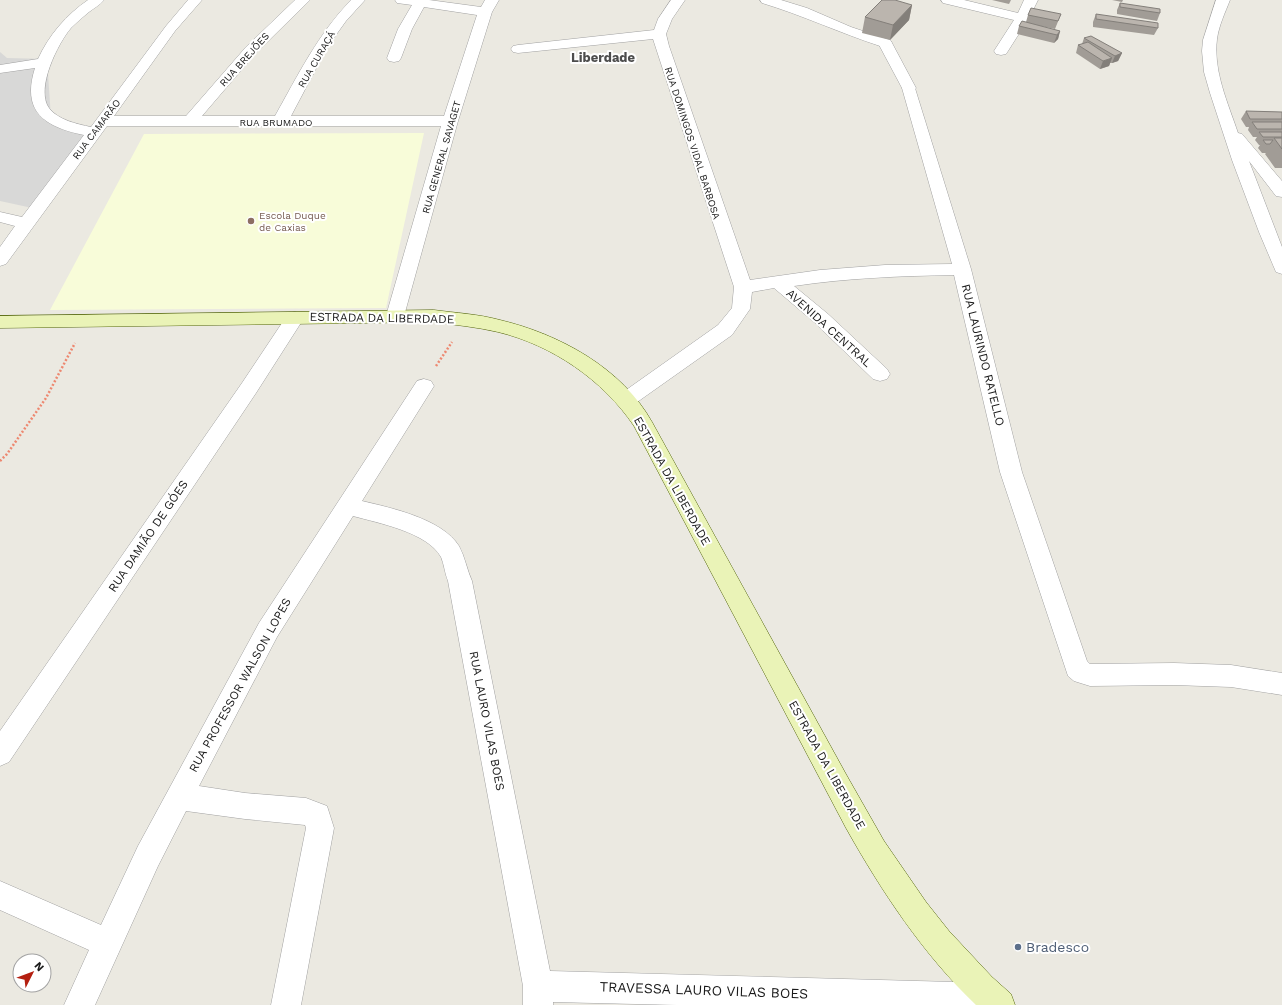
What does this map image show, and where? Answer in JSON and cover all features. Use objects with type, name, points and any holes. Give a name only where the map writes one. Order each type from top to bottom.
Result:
[{"type":"main road","name":"ESTRADA DA LIBERDADE","points":[[0,322],[434,316],[500,326],[533,337],[560,349],[606,380],[626,400],[642,422],[727,582],[871,844],[907,900],[945,950],[993,1003]]},
{"type":"street","name":"RUA BRUMADO","points":[[97,0],[75,17],[59,34],[47,52],[42,63],[39,76],[39,101],[43,111],[58,122],[98,127],[189,122],[450,121]]},
{"type":"street","name":"RUA CAMARÃO","points":[[0,260],[25,223],[135,79],[164,35],[180,14],[195,0]]},
{"type":"street","name":"RUA BREJÕES","points":[[189,122],[251,50],[303,0]]},
{"type":"street","name":"RUA CURAÇÁ","points":[[280,122],[321,46],[341,18],[358,0]]},
{"type":"street","points":[[402,0],[420,3],[488,6]]},
{"type":"street","points":[[518,49],[660,34],[665,19],[678,0]]},
{"type":"street","name":"RUA LAURINDO RATELLO","points":[[766,0],[802,11],[852,32],[885,43],[909,88],[962,269],[1011,472],[1077,668],[1083,673],[1090,675],[1174,674],[1217,676],[1282,684]]},
{"type":"street","points":[[948,0],[1022,18]]},
{"type":"street","points":[[1001,51],[1022,18],[1031,0]]},
{"type":"street","points":[[1223,0],[1216,18],[1210,41],[1211,66],[1217,92],[1248,185],[1282,268]]},
{"type":"street","points":[[394,58],[405,29],[420,3]]},
{"type":"street","name":"RUA GENERAL SAVAGET","points":[[395,316],[450,121],[488,6]]},
{"type":"street","name":"RUA DOMINGOS VIDAL BARBOSA","points":[[660,34],[666,60],[743,287]]},
{"type":"street","points":[[0,68],[42,63]]},
{"type":"street","points":[[1228,126],[1282,192]]},
{"type":"street","points":[[1248,185],[1282,192]]},
{"type":"street","points":[[0,217],[25,223]]},
{"type":"street","points":[[626,400],[725,330],[741,309],[744,297],[743,287],[800,278],[878,272],[962,269]]},
{"type":"street","name":"AVENIDA CENTRAL","points":[[778,282],[821,318],[880,374]]},
{"type":"street","name":"RUA DAMIÃO DE GÓES","points":[[0,753],[249,388],[295,318]]},
{"type":"street","name":"RUA PROFESSOR WALSON LOPES","points":[[79,1005],[148,856],[268,630],[424,386]]},
{"type":"street","name":"RUA LAURO VILAS BOES","points":[[347,506],[407,522],[434,535],[449,551],[460,581],[538,995]]},
{"type":"street","points":[[179,797],[245,806],[306,811],[317,816],[320,828],[286,1005]]},
{"type":"street","points":[[0,895],[108,943]]},
{"type":"street","name":"TRAVESSA LAURO VILAS BOES","points":[[538,995],[993,1003]]},
{"type":"path","points":[[424,386],[467,320]]},
{"type":"path","points":[[0,461],[7,454],[46,398],[86,321]]},
{"type":"shaded area","points":[[0,52],[7,58],[47,59],[51,118],[97,139],[37,209],[0,201]]},
{"type":"shaded area","name":"Escola Duque de Caxias","points":[[424,133],[386,308],[50,310],[144,134]]},
{"type":"building","points":[[882,0],[895,0],[912,5],[893,25],[865,17]]},
{"type":"building","points":[[1120,3],[1160,9],[1160,13],[1120,7]]},
{"type":"building","points":[[1031,8],[1061,14],[1058,21],[1028,15]]},
{"type":"building","points":[[1096,14],[1158,23],[1158,28],[1096,19]]},
{"type":"building","points":[[1022,21],[1060,31],[1057,35],[1019,26]]},
{"type":"building","points":[[1091,36],[1122,53],[1115,56],[1084,38]]},
{"type":"building","points":[[1088,42],[1112,58],[1103,61],[1078,45]]},
{"type":"building","points":[[1246,111],[1282,112],[1282,119],[1250,119]]},
{"type":"building","points":[[1252,122],[1282,122],[1282,129],[1257,129]]},
{"type":"building","points":[[1259,132],[1282,132],[1282,137],[1263,137]]},
{"type":"building","points":[[1274,138],[1282,138],[1282,149]]},
{"type":"building","points":[[1263,140],[1273,140],[1270,144],[1266,144]]},
{"type":"place","name":"Escola Duque de Caxias","points":[[251,221]]},
{"type":"place","name":"Bradesco","points":[[1018,947]]},
{"type":"district","name":"Liberdade","points":[[603,57]]}]
